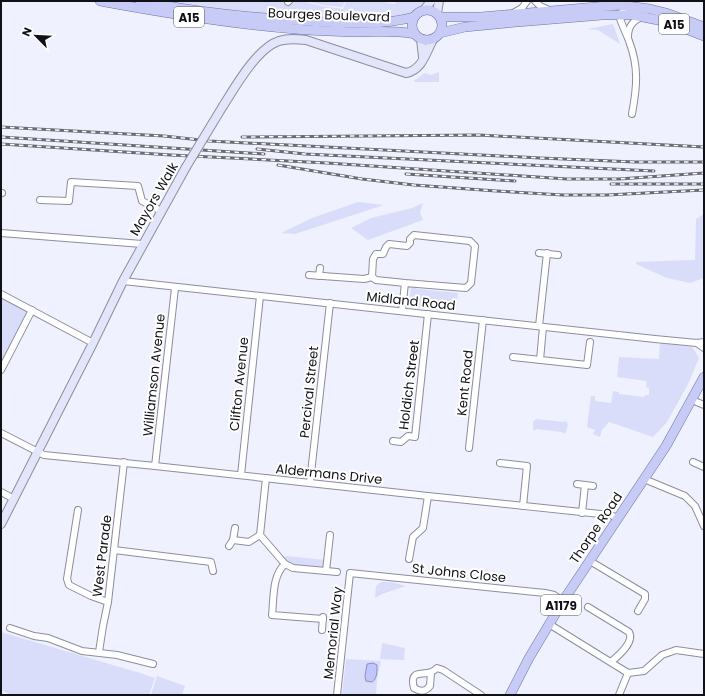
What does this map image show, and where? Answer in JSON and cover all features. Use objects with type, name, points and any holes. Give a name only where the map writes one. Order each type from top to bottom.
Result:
[{"type":"main road","name":"Bourges Boulevard","points":[[100,1],[224,22],[297,29],[353,32],[390,31],[418,36]]},
{"type":"main road","name":"Bourges Boulevard","points":[[140,1],[239,16],[334,23],[389,23],[414,17]]},
{"type":"main road","name":"A15","points":[[414,17],[424,10],[429,10],[438,15],[482,17],[619,5],[650,8],[704,28]]},
{"type":"main road","name":"A15","points":[[418,36],[430,40],[437,36],[472,26],[602,14],[633,14],[668,22],[704,36]]},
{"type":"main road","points":[[437,36],[442,25],[438,15]]},
{"type":"main road","points":[[414,17],[412,26],[418,36]]},
{"type":"main road","name":"Thorpe Road","points":[[510,695],[529,658],[563,601],[666,446],[704,377]]},
{"type":"street","points":[[424,10],[431,1]]},
{"type":"street","points":[[438,1],[438,15]]},
{"type":"street","points":[[512,14],[522,8],[527,1]]},
{"type":"street","points":[[535,1],[540,6],[550,10]]},
{"type":"street","points":[[631,6],[626,8],[619,15],[636,64],[637,83],[632,114]]},
{"type":"street","points":[[628,39],[631,24],[635,20],[642,17]]},
{"type":"street","points":[[418,36],[423,60]]},
{"type":"street","name":"Mayors Walk","points":[[1,524],[142,244],[222,106],[259,54],[268,46],[279,40],[306,40],[410,72],[419,66],[437,36]]},
{"type":"street","points":[[40,200],[69,201],[71,182],[138,186],[142,201],[161,211]]},
{"type":"street","points":[[1,233],[142,244]]},
{"type":"street","points":[[414,235],[470,241],[475,246],[471,283],[466,288],[405,283],[376,280],[372,276],[372,259],[376,254],[384,254],[386,247],[389,244],[407,246],[410,243],[410,239],[414,235]]},
{"type":"street","points":[[539,252],[558,255]]},
{"type":"street","points":[[540,360],[541,326],[547,253]]},
{"type":"street","points":[[319,276],[320,268]]},
{"type":"street","points":[[309,275],[364,279],[372,276]]},
{"type":"street","name":"Midland Road","points":[[123,281],[175,288],[330,303],[658,340],[701,343],[704,348]]},
{"type":"street","points":[[402,311],[405,283]]},
{"type":"street","name":"Williamson Avenue","points":[[155,466],[175,288]]},
{"type":"street","points":[[1,294],[93,343]]},
{"type":"street","name":"Clifton Avenue","points":[[241,475],[260,296]]},
{"type":"street","name":"Percival Street","points":[[310,482],[330,303]]},
{"type":"street","points":[[1,370],[32,310]]},
{"type":"street","name":"Holdich Street","points":[[393,441],[401,442],[408,436],[415,437],[428,314]]},
{"type":"street","name":"Kent Road","points":[[469,448],[483,320]]},
{"type":"street","points":[[657,347],[658,340]]},
{"type":"street","points":[[513,357],[588,365],[590,342]]},
{"type":"street","points":[[692,400],[704,405]]},
{"type":"street","name":"Aldermans Drive","points":[[1,433],[44,455],[310,482],[610,515],[618,518]]},
{"type":"street","name":"West Parade","points":[[99,652],[108,602],[124,462]]},
{"type":"street","points":[[693,462],[704,467]]},
{"type":"street","points":[[500,463],[527,466],[523,506]]},
{"type":"street","points":[[266,478],[260,535],[285,564],[293,568],[337,572]]},
{"type":"street","points":[[644,479],[685,496],[695,506],[704,526]]},
{"type":"street","points":[[577,484],[593,486]]},
{"type":"street","points":[[582,513],[585,485]]},
{"type":"street","points":[[1,492],[14,499]]},
{"type":"street","points":[[409,559],[413,538],[423,528],[428,496]]},
{"type":"street","points":[[78,510],[67,579],[69,585],[91,596],[108,602]]},
{"type":"street","points":[[229,546],[233,540],[235,528]]},
{"type":"street","points":[[233,540],[244,545],[260,535]]},
{"type":"street","points":[[326,571],[330,535]]},
{"type":"street","points":[[114,550],[211,562],[213,571]]},
{"type":"street","points":[[590,561],[645,594],[645,599],[638,611]]},
{"type":"street","points":[[285,564],[281,568],[275,580],[272,615],[323,618],[322,630]]},
{"type":"street","name":"St Johns Close","points":[[350,573],[545,593],[554,595],[563,601]]},
{"type":"street","name":"Memorial Way","points":[[337,695],[350,573]]},
{"type":"street","points":[[588,607],[628,632],[630,635],[630,640],[621,653],[611,662]]},
{"type":"street","points":[[549,624],[628,674],[644,671],[662,655],[676,650],[704,654]]},
{"type":"street","points":[[10,628],[34,636],[48,638],[82,651],[99,652],[154,664]]},
{"type":"street","points":[[431,673],[437,668],[443,670],[481,695]]},
{"type":"street","points":[[620,695],[628,674]]},
{"type":"shaded area","points":[[162,1],[302,1],[321,6],[343,9],[346,1],[378,1],[395,4],[396,1],[427,1],[418,9],[406,15],[389,19],[371,20],[263,14]]},
{"type":"shaded area","points":[[306,1],[345,1],[342,7],[322,5]]},
{"type":"shaded area","points":[[613,24],[620,44],[598,30],[587,29]]},
{"type":"shaded area","points":[[439,72],[439,82],[415,82],[414,80],[424,73],[431,75]]},
{"type":"shaded area","points":[[358,202],[384,205],[295,234],[281,233],[312,218]]},
{"type":"shaded area","points":[[423,203],[420,213],[423,220],[368,240],[351,228],[371,218],[412,208]]},
{"type":"shaded area","points":[[704,214],[704,278],[690,283],[667,278],[636,264],[636,262],[695,260],[696,219]]},
{"type":"shaded area","points":[[411,286],[417,289],[458,293],[456,312],[409,306]]},
{"type":"shaded area","points":[[1,298],[27,312],[1,364]]},
{"type":"shaded area","points":[[660,343],[692,347],[699,358],[688,384],[667,422],[653,437],[609,422],[602,430],[600,437],[593,434],[595,430],[587,427],[591,396],[595,396],[595,401],[611,403],[613,391],[619,392],[619,394],[644,397],[645,395],[649,395],[649,388],[646,387],[647,381],[617,377],[619,357],[659,359]]},
{"type":"shaded area","points":[[537,418],[563,422],[566,421],[568,424],[566,432],[563,434],[562,432],[536,429],[535,431],[533,429],[533,422]]},
{"type":"shaded area","points":[[286,556],[326,560],[325,569],[293,567],[282,558]]},
{"type":"shaded area","points":[[381,582],[392,582],[406,586],[382,594],[375,598],[376,586]]},
{"type":"shaded area","points":[[1,632],[155,678],[149,695],[11,695],[1,690]]},
{"type":"shaded area","points":[[382,643],[405,648],[404,660],[380,659]]},
{"type":"shaded area","points":[[346,659],[381,661],[376,695],[342,695]]},
{"type":"shaded area","points":[[157,676],[185,686],[182,695],[151,695]]},
{"type":"water","points":[[373,663],[377,665],[376,677],[372,682],[366,681],[365,676],[367,664]]},
{"type":"railway","points":[[1,127],[164,136],[209,141],[540,158],[635,162],[704,162]]},
{"type":"railway","points":[[242,137],[479,135],[704,147]]},
{"type":"railway","points":[[1,137],[264,154]]},
{"type":"railway","points":[[1,144],[567,179],[619,179],[704,173]]},
{"type":"railway","points":[[257,149],[305,154],[654,171]]},
{"type":"railway","points":[[278,165],[362,179],[414,185],[563,195],[607,195],[704,190]]},
{"type":"railway","points":[[406,174],[515,181]]},
{"type":"railway","points":[[611,184],[704,184]]}]
